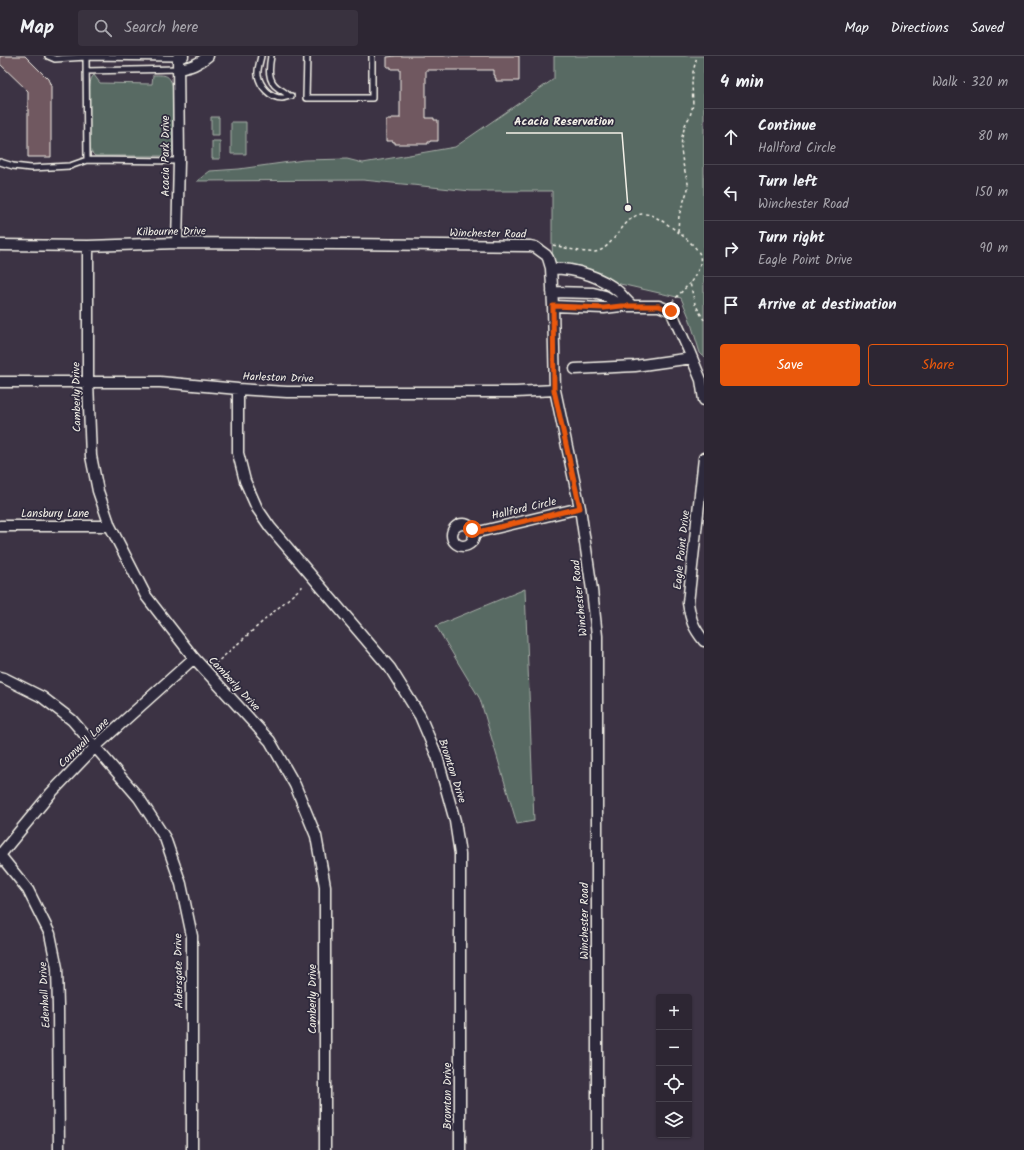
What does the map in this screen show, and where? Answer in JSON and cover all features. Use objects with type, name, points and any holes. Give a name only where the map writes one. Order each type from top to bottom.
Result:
[{"type":"street","points":[[178,69],[189,67],[201,62],[208,56]]},
{"type":"street","name":"Acacia Park Drive","points":[[177,243],[179,161],[178,69],[181,57]]},
{"type":"street","name":"Kilbourne Drive","points":[[0,245],[88,246],[177,243],[342,244]]},
{"type":"street","name":"Winchester Road","points":[[342,244],[535,247],[546,255],[551,268],[554,390],[580,508],[597,636],[597,1150]]},
{"type":"street","name":"Camberly Drive","points":[[88,246],[88,382],[91,456],[98,491],[110,526],[146,596],[194,658],[270,741],[295,785],[316,836],[325,886],[325,1150]]},
{"type":"street","points":[[551,268],[565,268],[598,278],[618,292],[632,306]]},
{"type":"street","points":[[552,292],[592,292],[606,296],[621,306]]},
{"type":"street","points":[[553,306],[604,308],[621,306],[659,306],[671,311],[701,380],[704,400]]},
{"type":"street","points":[[575,369],[635,366],[692,358]]},
{"type":"street","name":"Harleston Drive","points":[[0,382],[160,382],[287,392],[516,392],[554,390]]},
{"type":"street","name":"Bromton Drive","points":[[238,389],[238,453],[245,481],[257,508],[270,527],[390,668],[420,716],[437,756],[455,821],[460,854],[460,1150]]},
{"type":"street","name":"Eagle Point Drive","points":[[704,458],[688,603],[690,618],[695,629],[704,641]]},
{"type":"street","name":"Hallford Circle","points":[[474,533],[580,508]]},
{"type":"street","name":"Lansbury Lane","points":[[0,526],[110,526]]},
{"type":"street","name":"Cornwall Lane","points":[[0,855],[51,793],[95,747],[194,658]]},
{"type":"street","name":"Aldersgate Drive","points":[[0,677],[42,697],[72,720],[139,798],[165,838],[181,884],[192,936],[192,1150]]},
{"type":"street","name":"Edenhall Drive","points":[[0,855],[28,890],[50,934],[57,968],[59,1150]]},
{"type":"lane","points":[[48,56],[55,59],[86,57],[181,57]]},
{"type":"lane","points":[[261,56],[258,75],[263,86],[267,91],[274,95],[283,98],[290,96],[278,88],[271,79],[269,74],[271,56]]},
{"type":"lane","points":[[307,56],[306,98],[372,98],[372,56]]},
{"type":"lane","points":[[86,57],[87,160]]},
{"type":"lane","points":[[86,71],[178,69]]},
{"type":"lane","points":[[0,162],[13,166],[31,168],[70,166],[87,160],[179,161]]},
{"type":"path","points":[[678,232],[679,215],[688,189],[681,149],[682,136],[693,105],[693,72],[698,56]]},
{"type":"path","points":[[553,245],[581,252],[597,252],[608,246],[632,218],[640,214],[650,214],[678,232],[693,244],[700,255],[698,272],[666,309]]},
{"type":"path","points":[[690,283],[695,304],[704,320]]},
{"type":"path","points":[[215,664],[304,586]]},
{"type":"green space","points":[[554,56],[704,56],[704,357],[700,353],[689,317],[681,298],[564,271],[553,264],[552,191],[471,191],[363,180],[197,181],[210,171],[239,169],[304,160],[347,159],[363,163],[455,147],[554,79]]},
{"type":"green space","points":[[94,75],[100,83],[152,84],[153,75],[164,75],[168,77],[173,87],[173,151],[169,156],[93,155],[90,143],[88,142],[88,90],[90,87],[91,78]]},
{"type":"green space","points":[[211,117],[219,117],[219,135],[211,135]]},
{"type":"green space","points":[[231,122],[246,122],[246,154],[231,154]]},
{"type":"green space","points":[[212,141],[220,141],[220,159],[212,159]]},
{"type":"green space","points":[[525,589],[534,821],[517,824],[480,699],[436,626]]},
{"type":"building","points":[[0,56],[25,56],[48,79],[51,86],[51,157],[28,157],[28,91],[0,64]]},
{"type":"building","points":[[519,56],[519,81],[496,81],[494,70],[426,70],[426,118],[434,118],[434,120],[438,120],[438,141],[430,141],[428,144],[395,144],[393,141],[386,141],[386,120],[391,120],[391,118],[400,118],[400,69],[391,69],[391,67],[387,67],[387,57]]},
{"type":"place","name":"Acacia Reservation","points":[[628,208]]},
{"type":"route","points":[[472,529],[474,533],[580,508],[554,390],[553,306],[604,308],[621,306],[659,306],[671,311]]}]
